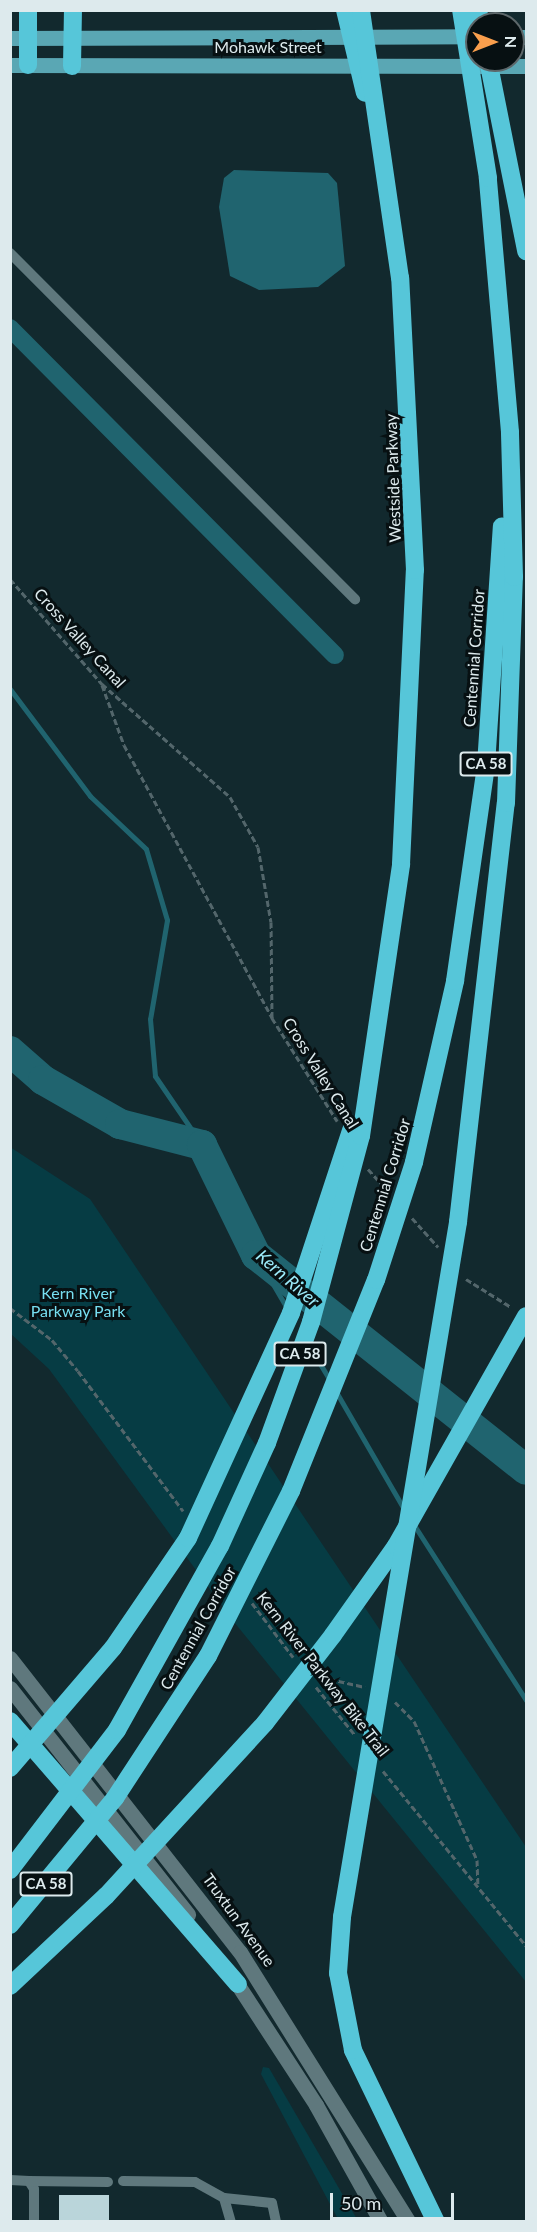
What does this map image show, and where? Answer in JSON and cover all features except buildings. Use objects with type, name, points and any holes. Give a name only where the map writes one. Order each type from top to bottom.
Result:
[{"type":"highway","points":[[19,65],[19,38],[28,10]]},
{"type":"highway","points":[[72,66],[73,10]]},
{"type":"highway","points":[[345,10],[400,278]]},
{"type":"highway","name":"Westside Parkway","points":[[362,10],[400,278],[411,422],[414,646],[391,946],[365,1096]]},
{"type":"highway","points":[[435,2222],[353,2050],[342,2011],[340,1936],[458,1222],[493,952],[509,758],[514,578],[504,360],[488,178],[460,10]]},
{"type":"highway","points":[[490,72],[526,251]]},
{"type":"highway","name":"Centennial Corridor","points":[[10,1925],[82,1842],[142,1760],[222,1630],[322,1421],[414,1162],[455,981],[484,776],[502,544],[504,360]]},
{"type":"highway","points":[[14,1765],[82,1686],[172,1562],[220,1472],[291,1313],[365,1096]]},
{"type":"highway","name":"Centennial Corridor","points":[[10,1870],[58,1813],[117,1730],[196,1594],[267,1443],[311,1322],[365,1096]]},
{"type":"highway","points":[[10,1986],[106,1896],[265,1723],[396,1546],[522,1313]]},
{"type":"highway","points":[[10,1721],[238,1984]]},
{"type":"main road","name":"Mohawk Street","points":[[19,38],[465,36]]},
{"type":"main road","name":"Mohawk Street","points":[[19,65],[465,66]]},
{"type":"main road","name":"Truxtun Avenue","points":[[10,1658],[172,1858],[246,1960],[409,2222]]},
{"type":"main road","points":[[10,1688],[238,1984],[316,2105],[381,2222]]},
{"type":"lane","points":[[10,254],[355,599]]},
{"type":"lane","points":[[10,2180],[108,2182]]},
{"type":"lane","points":[[29,2181],[34,2222]]},
{"type":"lane","points":[[123,2181],[195,2182],[224,2198],[272,2203],[276,2222]]},
{"type":"lane","points":[[224,2198],[231,2222]]},
{"type":"path","name":"Cross Valley Canal","points":[[10,579],[102,684],[230,796],[258,847],[271,922],[272,1018],[339,1125]]},
{"type":"path","points":[[102,684],[124,745],[272,1018]]},
{"type":"path","points":[[364,1164],[394,1198]]},
{"type":"path","points":[[409,1215],[440,1249]]},
{"type":"path","points":[[463,1275],[522,1313]]},
{"type":"path","points":[[10,1308],[52,1340],[190,1520]]},
{"type":"path","name":"Kern River Parkway Bike Trail","points":[[246,1594],[295,1659]]},
{"type":"path","name":"Kern River Parkway Bike Trail","points":[[309,1678],[360,1742]]},
{"type":"path","points":[[316,1678],[372,1689]]},
{"type":"path","points":[[392,1700],[414,1721],[477,1860],[478,1888]]},
{"type":"path","name":"Kern River Parkway Bike Trail","points":[[375,1760],[526,1946]]},
{"type":"green space","name":"Kern River Parkway Park","points":[[10,1147],[90,1199],[526,1847],[526,1982],[234,1622],[49,1369],[11,1334]]},
{"type":"green space","points":[[263,2067],[269,2068],[358,2221],[339,2221],[261,2074]]},
{"type":"shaded area","points":[[234,170],[328,173],[337,183],[345,266],[318,287],[259,290],[230,276],[219,207],[224,178]]},
{"type":"waterway","points":[[10,328],[335,655]]},
{"type":"waterway","points":[[10,689],[90,796],[146,849],[167,920],[150,1019],[155,1076],[202,1145]]},
{"type":"waterway","name":"Kern River","points":[[10,1051],[43,1080],[120,1124],[202,1145],[256,1255],[526,1470]]},
{"type":"waterway","points":[[256,1255],[288,1310]]},
{"type":"waterway","points":[[308,1344],[331,1382]]},
{"type":"waterway","points":[[335,1390],[404,1509]]},
{"type":"waterway","points":[[414,1525],[526,1700]]}]
